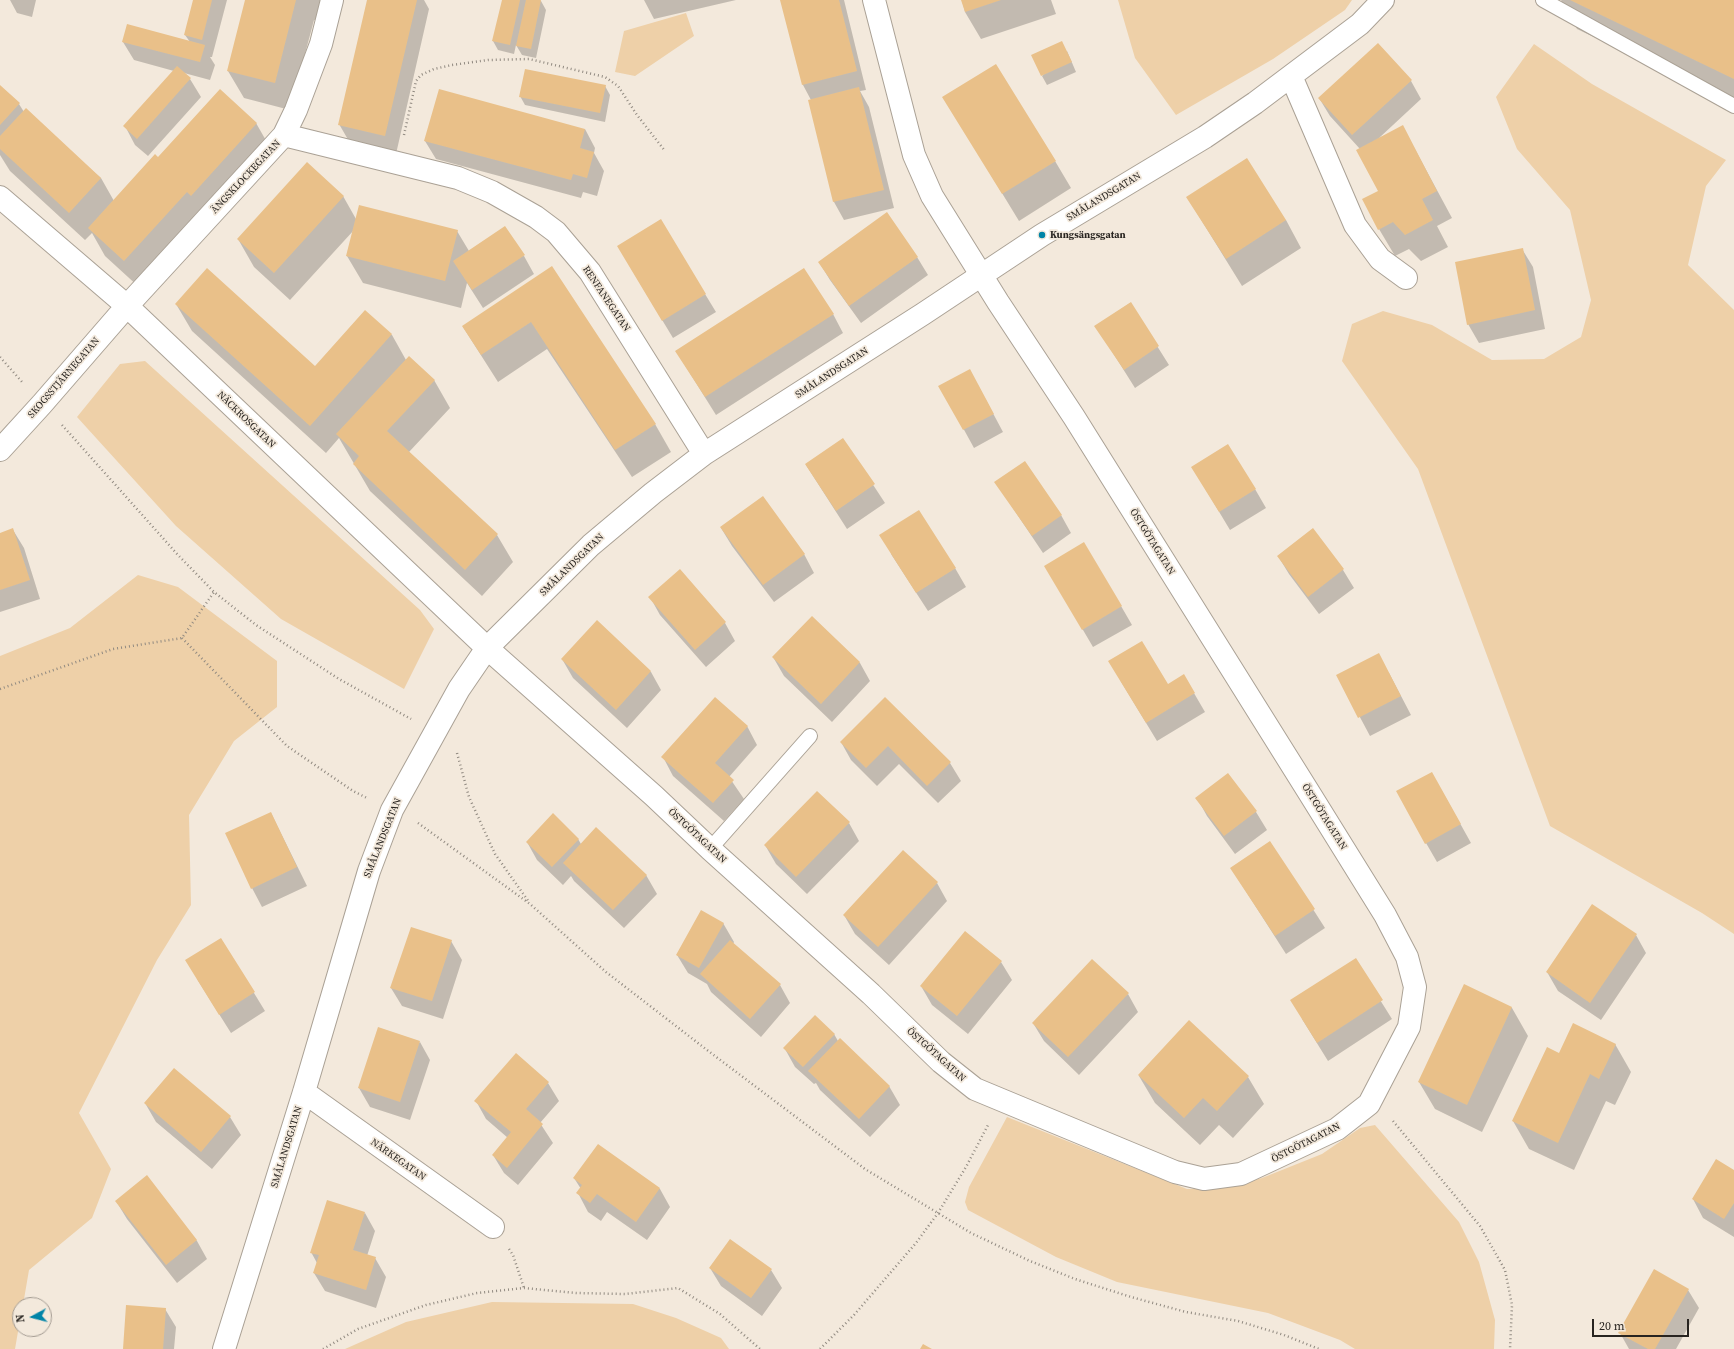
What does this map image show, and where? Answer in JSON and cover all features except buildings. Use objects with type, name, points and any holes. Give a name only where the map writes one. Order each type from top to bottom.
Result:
[{"type":"street","name":"ÄNGSKLOCKEGATAN","points":[[127,306],[284,135],[296,110],[321,44],[332,0]]},
{"type":"street","points":[[874,0],[914,155],[932,196],[981,274]]},
{"type":"street","name":"SMÅLANDSGATAN","points":[[224,1349],[304,1092],[369,871],[392,810],[459,689],[487,648],[591,545],[653,492],[704,454],[1042,235],[1205,137],[1291,76],[1360,24],[1383,0]]},
{"type":"street","points":[[1291,76],[1355,225],[1380,259],[1406,278]]},
{"type":"street","name":"RENFANEGATAN","points":[[284,135],[458,178],[492,192],[536,217],[556,232],[590,272],[704,454]]},
{"type":"street","name":"NÄCKROSGATAN","points":[[0,197],[127,306],[487,648]]},
{"type":"street","name":"ÖSTGÖTAGATAN","points":[[487,648],[654,796],[710,849],[871,994],[941,1062],[974,1089],[1175,1172],[1204,1179],[1242,1174],[1337,1129],[1369,1104],[1409,1027],[1415,987],[1408,957],[1385,914],[1304,784],[1078,423],[981,274]]},
{"type":"street","name":"SKOGSSTJÄRNEGATAN","points":[[0,450],[127,306]]},
{"type":"street","name":"NÄRKEGATAN","points":[[304,1092],[493,1227]]},
{"type":"lane","points":[[1543,0],[1734,106]]},
{"type":"lane","points":[[710,849],[810,736]]},
{"type":"path","points":[[397,162],[416,81],[421,75],[434,69],[452,65],[513,58],[529,59],[605,77],[618,86],[637,116],[665,151]]},
{"type":"path","points":[[0,357],[81,445],[178,555],[214,592],[256,625],[339,679],[397,712],[435,730],[455,747],[469,797],[495,854],[530,904]]},
{"type":"path","points":[[0,689],[113,649],[182,638],[214,592]]},
{"type":"path","points":[[182,638],[287,746],[354,791],[413,820],[530,904],[606,972],[865,1169],[971,1233],[1030,1262],[1075,1279],[1131,1297],[1186,1312],[1238,1321],[1284,1335],[1319,1349]]},
{"type":"path","points":[[1373,1097],[1480,1226],[1505,1270],[1512,1305],[1510,1349]]},
{"type":"path","points":[[820,1349],[854,1316],[916,1243],[938,1213],[1003,1102]]},
{"type":"path","points":[[493,1227],[513,1255],[524,1288]]},
{"type":"path","points":[[323,1349],[358,1329],[426,1305],[477,1293],[524,1288],[576,1293],[625,1294],[678,1288],[720,1314],[760,1349]]},
{"type":"shaded area","points":[[1118,0],[1352,0],[1345,10],[1273,59],[1176,115],[1135,58]]},
{"type":"shaded area","points":[[686,13],[694,36],[635,76],[615,72],[624,31]]},
{"type":"shaded area","points":[[1534,44],[1592,84],[1726,160],[1706,186],[1688,265],[1734,310],[1734,934],[1702,913],[1550,826],[1418,469],[1342,361],[1352,324],[1383,311],[1432,325],[1492,360],[1544,359],[1581,337],[1591,300],[1570,210],[1517,149],[1496,97]]},
{"type":"shaded area","points":[[145,361],[420,610],[434,629],[404,689],[281,619],[176,526],[77,417],[120,364]]},
{"type":"shaded area","points":[[138,575],[178,587],[277,661],[277,707],[234,741],[189,815],[191,905],[157,960],[79,1113],[111,1169],[92,1218],[29,1270],[24,1297],[12,1297],[12,1337],[17,1337],[15,1349],[0,1349],[0,656],[70,628]]},
{"type":"shaded area","points":[[1007,1117],[1187,1189],[1219,1189],[1262,1178],[1322,1154],[1360,1128],[1375,1125],[1459,1222],[1479,1262],[1495,1320],[1494,1349],[1355,1349],[1340,1340],[1268,1313],[1117,1282],[1056,1257],[968,1210],[965,1202],[969,1187]]},
{"type":"shaded area","points":[[492,1302],[633,1304],[676,1318],[721,1338],[729,1349],[345,1349],[406,1322]]},
{"type":"place","name":"Kungsängsgatan","points":[[1042,235]]}]
